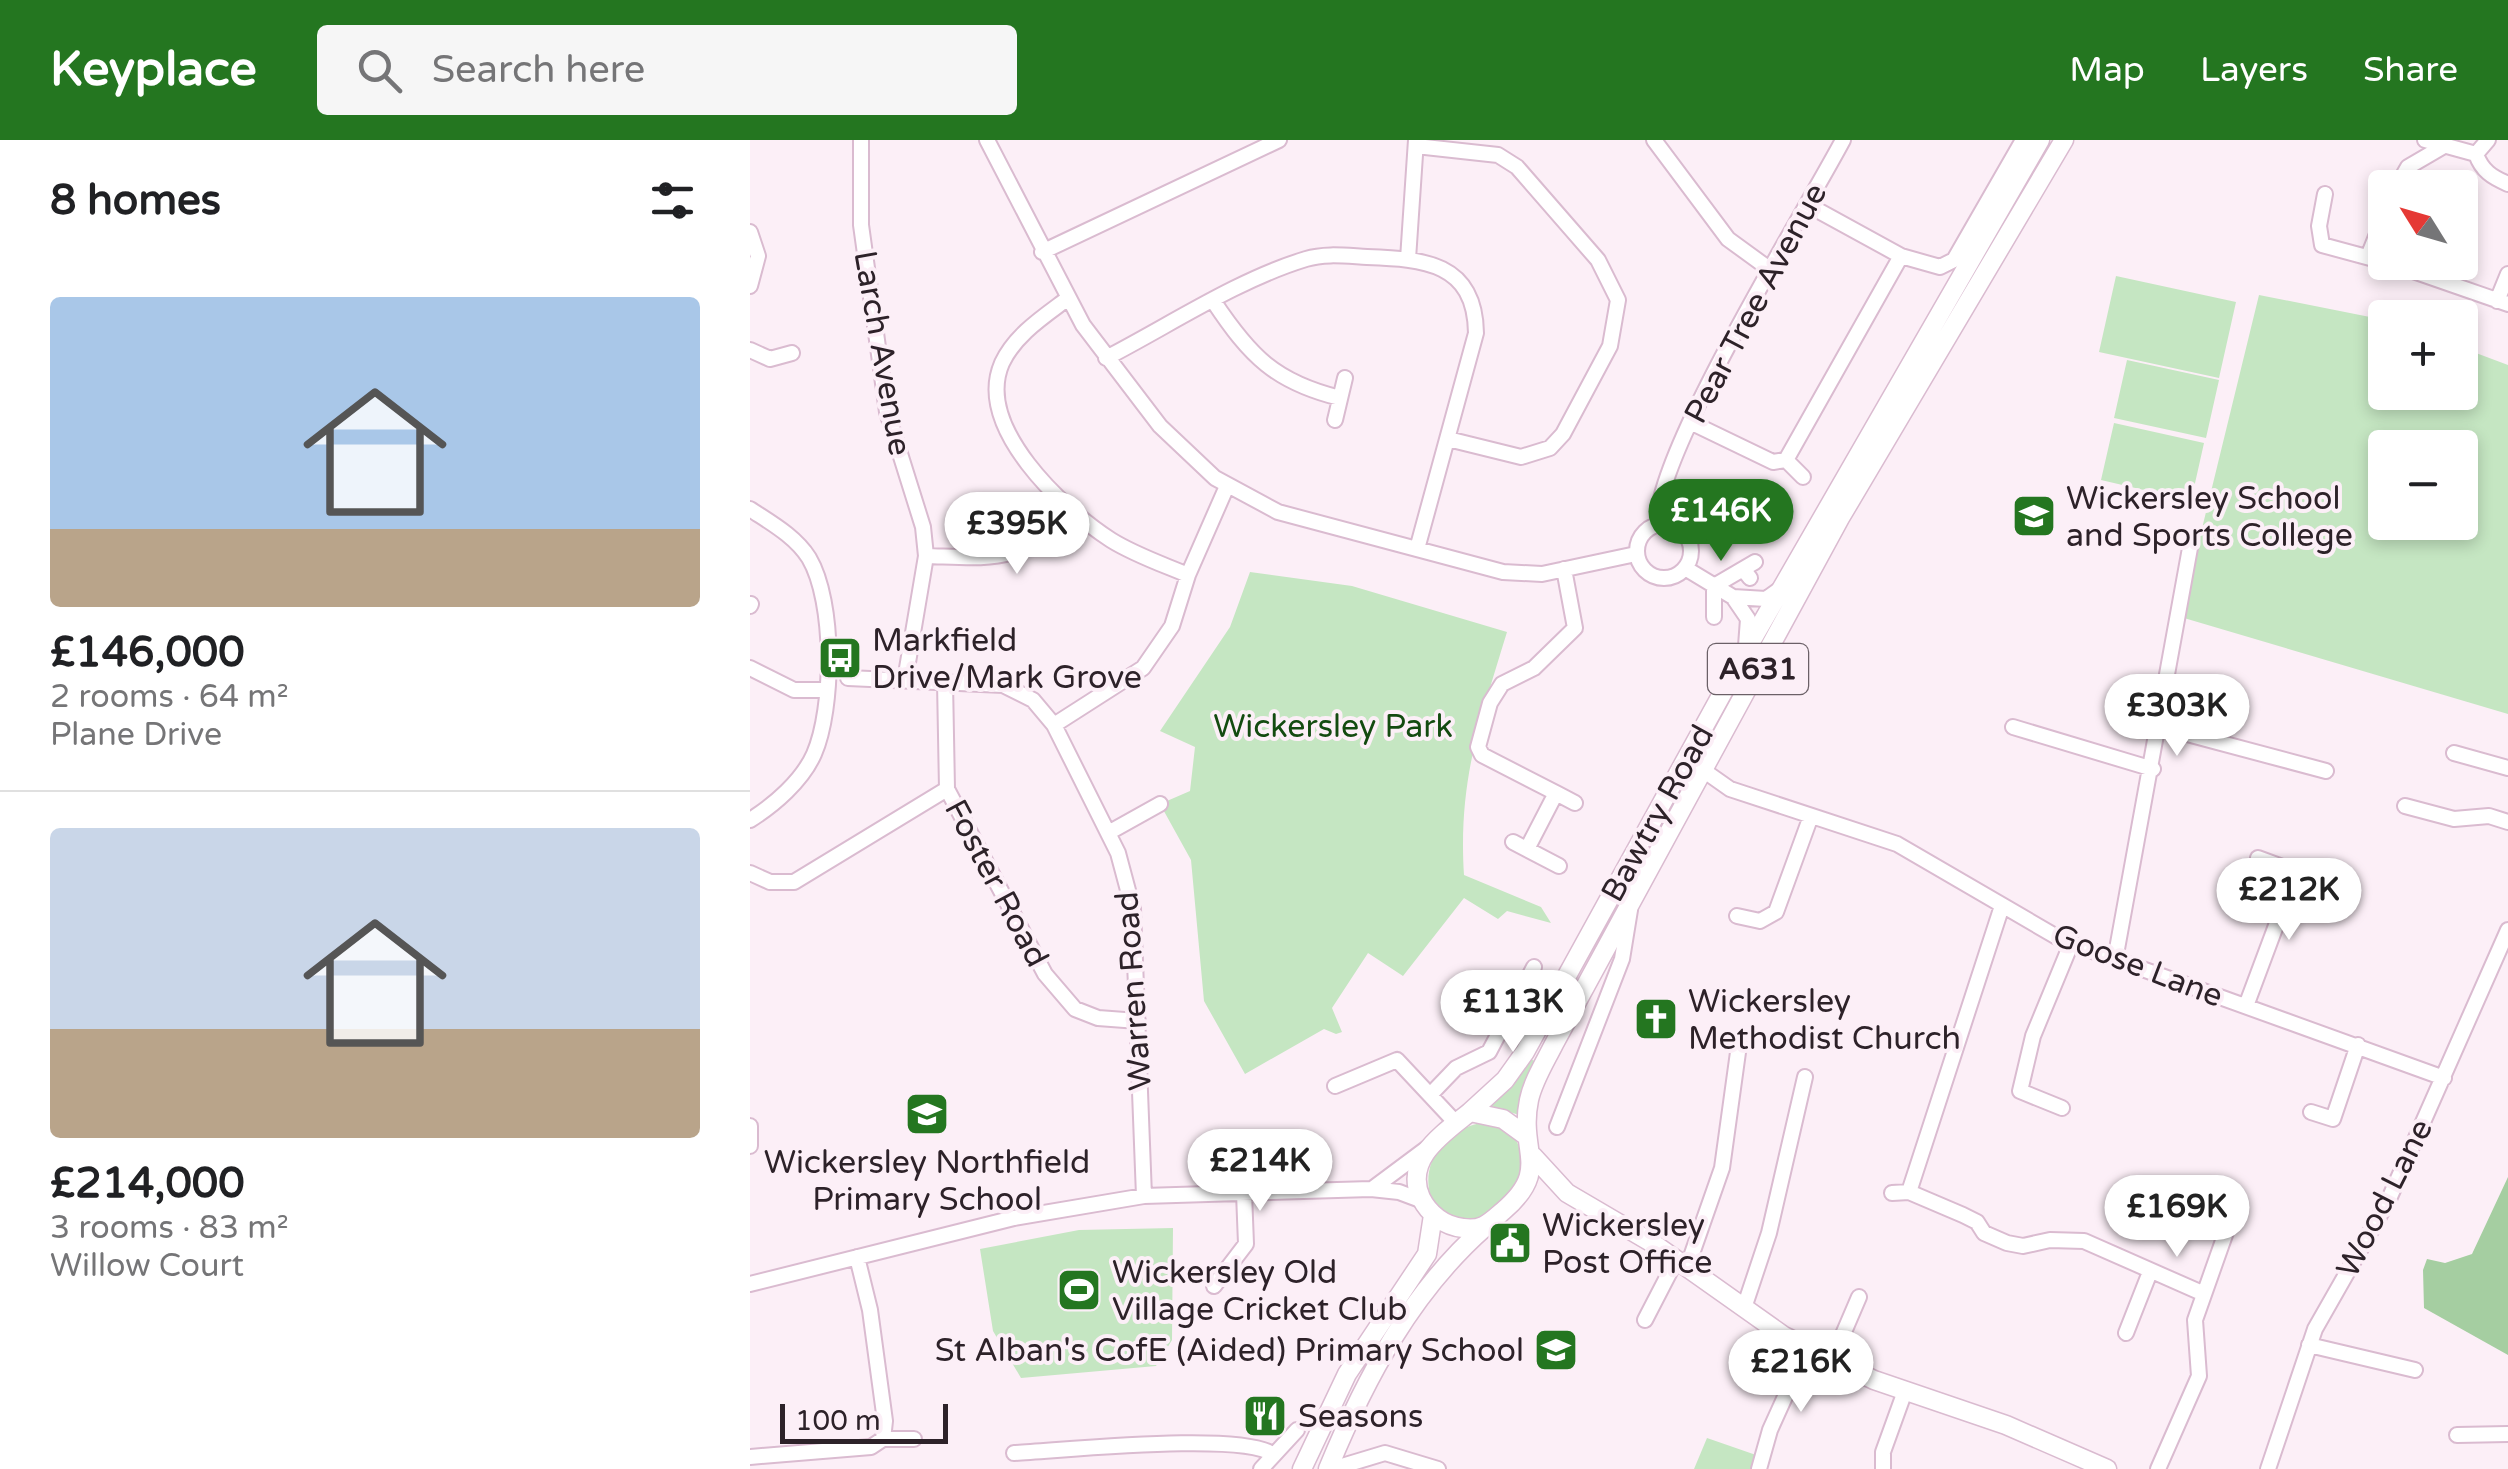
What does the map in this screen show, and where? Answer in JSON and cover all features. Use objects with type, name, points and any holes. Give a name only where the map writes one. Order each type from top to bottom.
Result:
[{"type":"main road","name":"Bawtry Road","points":[[1463,1117],[1522,1057],[1745,652],[2040,140]]},
{"type":"main road","name":"Bawtry Road","points":[[1524,1135],[1532,1090],[1634,892],[1840,518],[2064,140]]},
{"type":"main road","points":[[1463,1117],[1504,1119],[1524,1135],[1533,1156],[1567,1193],[1807,1348],[1905,1391],[2006,1425],[2107,1469]]},
{"type":"main road","name":"A631","points":[[1430,1146],[1463,1117]]},
{"type":"main road","points":[[1302,1469],[1347,1374],[1427,1254],[1428,1208],[1416,1178],[1430,1146]]},
{"type":"main road","points":[[1330,1469],[1348,1421],[1403,1321],[1440,1271],[1519,1198],[1530,1182],[1533,1156]]},
{"type":"main road","points":[[1519,1198],[1567,1193]]},
{"type":"main road","points":[[1428,1208],[1457,1228],[1485,1227]]},
{"type":"street","name":"Larch Avenue","points":[[861,140],[861,225],[880,368],[898,455],[923,527],[926,556],[906,680]]},
{"type":"street","points":[[988,140],[1067,300],[1106,358],[1178,445],[1227,486],[1278,512],[1503,572],[1542,574],[1636,554]]},
{"type":"street","points":[[1042,252],[1280,140]]},
{"type":"street","points":[[1654,140],[1728,239],[1772,271]]},
{"type":"street","name":"Pear Tree Avenue","points":[[1658,524],[1662,486],[1690,422],[1843,140]]},
{"type":"street","points":[[1808,205],[1901,256],[1932,267],[1954,260],[2022,140]]},
{"type":"street","points":[[2424,140],[2476,154],[2485,171],[2508,184]]},
{"type":"street","points":[[2476,154],[2488,140]]},
{"type":"street","points":[[1408,259],[1416,143],[1498,155],[1517,167],[1598,260],[1618,300],[1610,346],[1563,434],[1550,448],[1532,456],[1512,457],[1448,439]]},
{"type":"street","points":[[2406,170],[2444,146]]},
{"type":"street","points":[[2324,194],[2319,226],[2322,245],[2368,254]]},
{"type":"street","points":[[750,232],[758,256],[750,286]]},
{"type":"street","points":[[1786,460],[1901,256]]},
{"type":"street","points":[[1106,358],[1310,258],[1408,259],[1438,265],[1450,272],[1466,292],[1476,316],[1473,351],[1417,549]]},
{"type":"street","points":[[2438,280],[2502,302],[2508,274]]},
{"type":"street","points":[[1067,300],[1034,325],[1002,364],[996,395],[1007,434],[1069,506],[1128,550],[1188,575]]},
{"type":"street","points":[[1214,302],[1254,358],[1293,382],[1340,398]]},
{"type":"street","points":[[750,350],[770,359],[792,353]]},
{"type":"street","points":[[1335,420],[1345,378]]},
{"type":"street","points":[[1690,422],[1772,462],[1786,460]]},
{"type":"street","points":[[1786,460],[1804,478]]},
{"type":"street","points":[[1054,726],[1143,668],[1172,626],[1188,575],[1227,486]]},
{"type":"street","points":[[926,556],[1014,555],[1041,540],[1069,506]]},
{"type":"street","points":[[750,509],[799,546],[820,580],[826,606],[820,737],[807,767],[750,820]]},
{"type":"street","points":[[1658,524],[1668,524],[1685,533],[1692,552],[1685,568],[1676,576],[1653,576],[1644,570],[1636,554],[1640,536],[1658,524]]},
{"type":"street","points":[[2116,960],[2161,727],[2190,548]]},
{"type":"street","points":[[1685,568],[1733,597],[1748,619],[1745,652]]},
{"type":"street","points":[[1564,569],[1575,628],[1534,668],[1511,678],[1495,692],[1478,748],[1482,755],[1575,803]]},
{"type":"street","points":[[1714,586],[1750,570]]},
{"type":"street","points":[[1714,586],[1718,622]]},
{"type":"street","points":[[1733,597],[1766,599],[1782,587]]},
{"type":"street","points":[[750,668],[794,690],[825,690]]},
{"type":"street","name":"Warren Road","points":[[848,678],[1015,689],[1044,710],[1054,726],[1124,868],[1133,909],[1144,1196]]},
{"type":"street","name":"Foster Road","points":[[945,682],[947,789],[1062,998],[1098,1018],[1138,1021]]},
{"type":"street","points":[[2013,726],[2153,769]]},
{"type":"street","points":[[2161,727],[2326,771]]},
{"type":"street","points":[[2454,753],[2508,768]]},
{"type":"street","points":[[1670,788],[1686,771],[1702,770]]},
{"type":"street","name":"Goose Lane","points":[[1702,770],[1730,789],[1898,844],[2071,944],[2444,1078]]},
{"type":"street","points":[[750,872],[770,882],[794,882],[947,789]]},
{"type":"street","name":"Goose Lane","points":[[1692,790],[1730,789]]},
{"type":"street","points":[[1556,793],[1520,845],[1559,866]]},
{"type":"street","points":[[1108,833],[1160,804]]},
{"type":"street","points":[[2405,806],[2454,818],[2489,816],[2508,822]]},
{"type":"street","points":[[1737,916],[1760,921],[1776,912],[1811,816]]},
{"type":"street","points":[[2258,858],[2339,886]]},
{"type":"street","points":[[2246,1006],[2269,933],[2279,920],[2296,872]]},
{"type":"street","name":"Bawtry Road","points":[[1557,1127],[1622,959],[1634,892]]},
{"type":"street","points":[[1909,1192],[2002,906]]},
{"type":"street","name":"Wood Lane","points":[[2268,1469],[2324,1310],[2389,1199],[2508,930]]},
{"type":"street","points":[[2062,1108],[2020,1090],[2033,1036],[2071,944]]},
{"type":"street","points":[[1431,1094],[1456,1068],[1488,1052],[1534,967]]},
{"type":"street","points":[[1584,986],[1606,998]]},
{"type":"street","points":[[1645,1320],[1682,1264],[1722,1168],[1740,1045]]},
{"type":"street","points":[[2311,1112],[2333,1119],[2358,1045]]},
{"type":"street","points":[[1335,1086],[1396,1060],[1431,1094],[1463,1117]]},
{"type":"street","points":[[1744,1308],[1770,1233],[1805,1077]]},
{"type":"street","points":[[750,1126],[750,1146]]},
{"type":"street","points":[[1371,1189],[1430,1146]]},
{"type":"street","points":[[750,1284],[1014,1218],[1144,1196],[1371,1189],[1399,1192],[1428,1208]]},
{"type":"street","points":[[1892,1193],[1909,1192],[1963,1215],[1993,1239],[2022,1246],[2050,1240],[2084,1241],[2202,1293]]},
{"type":"street","points":[[1214,1286],[1246,1244],[1244,1193]]},
{"type":"street","points":[[2158,1469],[2199,1376],[2195,1320],[2237,1201]]},
{"type":"street","points":[[857,1257],[886,1421],[883,1438]]},
{"type":"street","points":[[2126,1334],[2150,1272]]},
{"type":"street","points":[[1832,1360],[1859,1297]]},
{"type":"street","points":[[2309,1345],[2415,1370]]},
{"type":"street","points":[[1759,1469],[1770,1430],[1807,1348]]},
{"type":"street","points":[[1883,1469],[1883,1452],[1905,1391]]},
{"type":"street","points":[[2477,1417],[2478,1434]]},
{"type":"street","points":[[1348,1421],[1350,1444],[1357,1459]]},
{"type":"street","points":[[1261,1469],[1297,1430]]},
{"type":"street","points":[[2457,1435],[2508,1434]]},
{"type":"street","points":[[750,1457],[870,1446],[883,1438],[914,1438]]},
{"type":"street","points":[[1014,1454],[1184,1443],[1261,1448],[1274,1454]]},
{"type":"street","points":[[1330,1469],[1390,1453],[1438,1469]]},
{"type":"green space","points":[[2116,276],[2236,302],[2219,378],[2099,352]]},
{"type":"green space","points":[[2259,295],[2368,317],[2368,410],[2478,410],[2478,354],[2508,365],[2508,714],[2184,618],[2196,553]]},
{"type":"green space","points":[[2127,360],[2219,380],[2206,438],[2114,418]]},
{"type":"green space","points":[[2114,423],[2204,443],[2191,501],[2101,480]]},
{"type":"green space","name":"Wickersley Park","points":[[1250,572],[1352,586],[1507,632],[1468,780],[1464,875],[1541,907],[1551,923],[1507,911],[1498,919],[1464,898],[1403,976],[1368,953],[1332,1008],[1342,1032],[1324,1029],[1245,1074],[1204,1001],[1191,860],[1160,804],[1190,791],[1195,747],[1160,731],[1230,627]]},
{"type":"green space","points":[[1529,1058],[1538,1063],[1519,1115],[1491,1106]]},
{"type":"green space","points":[[1488,1122],[1513,1136],[1522,1159],[1522,1180],[1499,1205],[1482,1216],[1460,1220],[1443,1214],[1432,1201],[1428,1183],[1431,1163],[1442,1144],[1461,1130]]},
{"type":"green space","points":[[2508,1177],[2508,1355],[2424,1308],[2423,1270],[2427,1259],[2445,1263],[2472,1254]]},
{"type":"green space","name":"Wickersley Old Village Cricket Club","points":[[1173,1228],[1172,1340],[1156,1366],[1021,1378],[993,1331],[980,1249],[1079,1230]]},
{"type":"green space","points":[[1707,1438],[1756,1455],[1752,1469],[1694,1469]]},
{"type":"place","name":"Wickersley School and Sports College","points":[[2034,516]]},
{"type":"place","name":"Markfield Drive/Mark Grove","points":[[840,658]]},
{"type":"place","name":"Wickersley Methodist Church","points":[[1656,1019]]},
{"type":"place","name":"Wickersley Northfield Primary School","points":[[927,1114]]},
{"type":"place","name":"Wickersley Post Office","points":[[1510,1243]]},
{"type":"place","name":"Wickersley Old Village Cricket Club","points":[[1079,1290]]},
{"type":"place","name":"St Alban's CofE (Aided) Primary School","points":[[1556,1350]]},
{"type":"place","name":"Seasons","points":[[1265,1416]]}]
